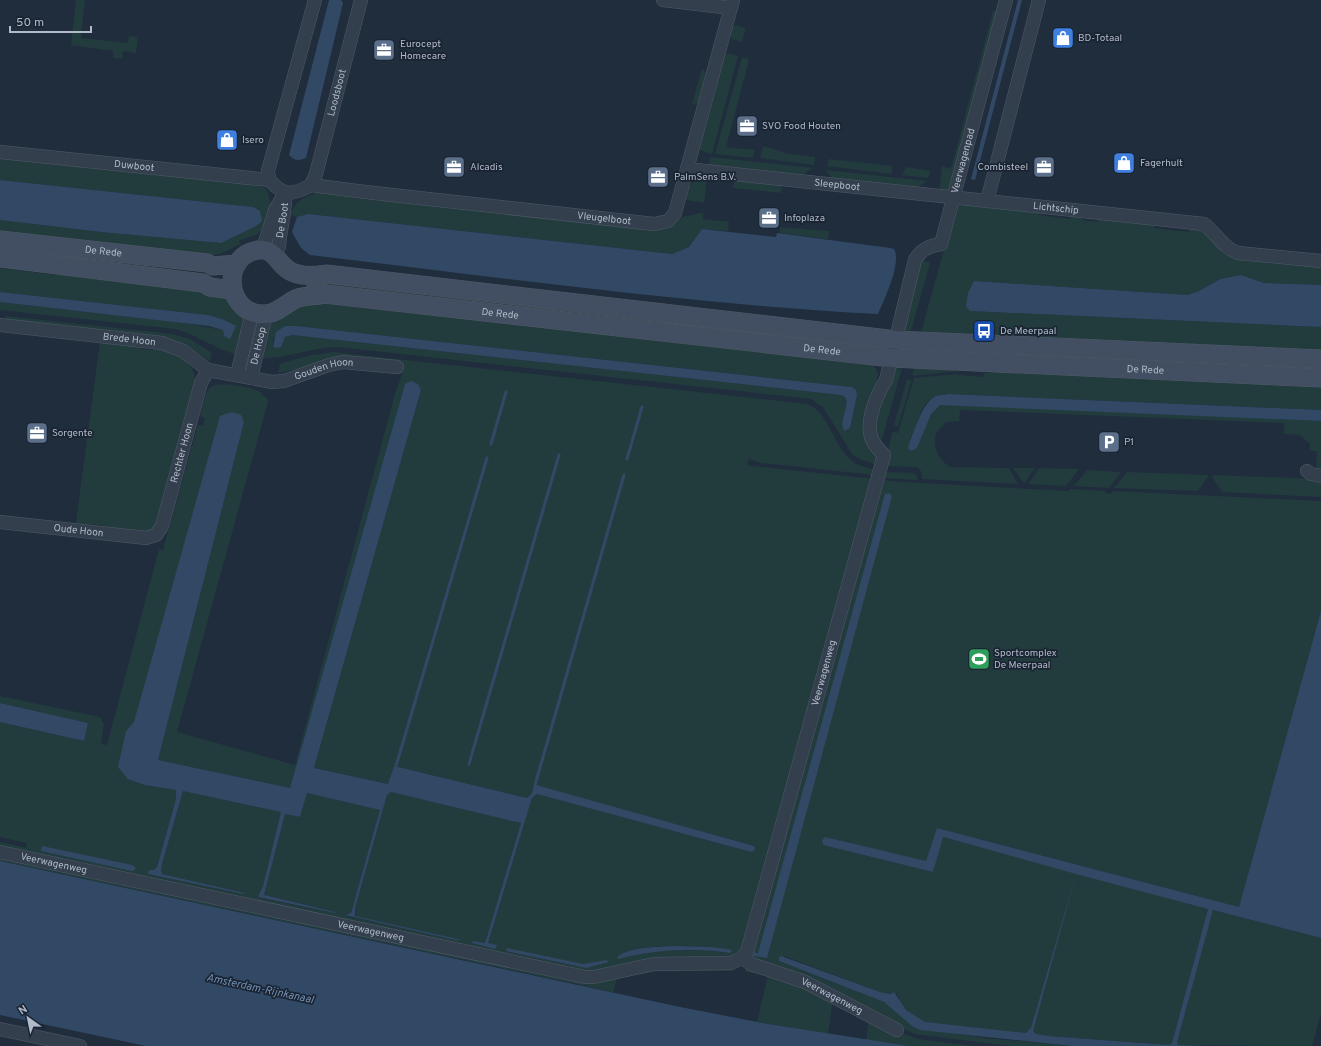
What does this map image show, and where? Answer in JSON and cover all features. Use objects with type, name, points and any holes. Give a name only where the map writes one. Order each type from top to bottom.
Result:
[{"type":"main road","name":"De Rede","points":[[0,240],[207,262],[213,266],[235,260]]},
{"type":"main road","points":[[268,246],[271,252],[288,270],[292,269],[290,296],[275,311],[262,310],[237,301],[231,286],[235,260],[268,246]]},
{"type":"main road","name":"De Rede","points":[[0,258],[203,283],[210,286],[231,286]]},
{"type":"main road","name":"De Rede","points":[[292,269],[313,276],[326,274],[893,340],[1321,359]]},
{"type":"main road","name":"De Rede","points":[[290,296],[316,290],[325,294],[888,358],[1321,378]]},
{"type":"street","points":[[269,180],[268,171],[315,0]]},
{"type":"street","name":"Loodsboot","points":[[311,184],[316,174],[361,0]]},
{"type":"street","points":[[663,0],[732,4]]},
{"type":"street","name":"Veerwagenpad","points":[[893,340],[902,319],[903,306],[917,257],[927,248],[941,244],[1006,0]]},
{"type":"street","points":[[986,201],[1039,0]]},
{"type":"street","name":"Vleugelboot","points":[[311,184],[365,192],[654,224],[668,221],[675,213],[732,4]]},
{"type":"street","name":"Duwboot","points":[[0,152],[269,180]]},
{"type":"street","name":"Sleepboot","points":[[687,168],[986,201]]},
{"type":"street","name":"De Boot","points":[[269,180],[278,189],[285,193],[299,192],[311,184]]},
{"type":"street","name":"De Boot","points":[[268,246],[280,236],[286,210],[285,193]]},
{"type":"street","name":"Lichtschip","points":[[986,201],[1204,224],[1227,249],[1238,253],[1321,261]]},
{"type":"street","name":"De Hoop","points":[[237,375],[262,310]]},
{"type":"street","name":"De Hoop","points":[[251,378],[262,310]]},
{"type":"street","name":"Brede Hoon","points":[[0,325],[162,343],[183,351],[208,370],[251,378]]},
{"type":"street","name":"Veerwagenweg","points":[[0,852],[585,977],[594,977],[654,964],[731,963],[742,958],[747,952],[884,455],[871,439],[869,427],[880,389],[879,379],[888,358],[893,340]]},
{"type":"street","name":"Gouden Hoon","points":[[251,378],[277,382],[343,362],[397,367]]},
{"type":"street","name":"Rechter Hoon","points":[[156,535],[162,526],[201,384],[208,370]]},
{"type":"street","points":[[1307,471],[1311,474],[1321,476]]},
{"type":"street","name":"Oude Hoon","points":[[0,522],[146,538],[156,535]]},
{"type":"street","name":"Veerwagenweg","points":[[742,958],[751,964],[804,982],[897,1030]]},
{"type":"street","points":[[0,1029],[80,1046]]},
{"type":"green space","points":[[76,0],[85,0],[81,38],[128,43],[129,36],[138,37],[136,53],[123,51],[122,59],[113,58],[113,51],[71,45]]},
{"type":"green space","points":[[993,11],[999,12],[949,191],[939,191],[942,166],[951,169]]},
{"type":"green space","points":[[736,25],[746,28],[742,42],[732,39],[729,34],[730,29]]},
{"type":"green space","points":[[728,53],[738,56],[712,154],[697,149],[722,57]]},
{"type":"green space","points":[[742,57],[749,59],[726,147],[755,150],[752,158],[715,154]]},
{"type":"green space","points":[[702,68],[706,74],[699,102],[692,105]]},
{"type":"green space","points":[[763,146],[783,153],[815,157],[814,165],[760,158]]},
{"type":"green space","points":[[0,156],[248,184],[265,188],[270,198],[269,217],[264,228],[260,232],[239,241],[241,244],[220,254],[206,256],[0,233],[0,220],[101,232],[221,243],[260,211],[253,207],[0,180]]},
{"type":"green space","points":[[710,157],[813,168],[802,175],[709,165]]},
{"type":"green space","points":[[829,159],[893,166],[891,174],[827,166]]},
{"type":"green space","points":[[906,167],[930,171],[928,178],[902,175]]},
{"type":"green space","points":[[825,170],[927,181],[917,188],[833,179]]},
{"type":"green space","points":[[707,177],[704,203],[687,200],[685,197],[692,183],[698,179]]},
{"type":"green space","points":[[734,180],[782,185],[781,193],[733,188]]},
{"type":"green space","points":[[321,192],[351,195],[351,198],[379,201],[381,198],[670,226],[679,218],[700,213],[703,213],[703,219],[729,222],[728,231],[702,229],[689,247],[672,254],[308,214],[297,217],[289,214],[302,199]]},
{"type":"green space","points":[[957,203],[1039,212],[1039,215],[1070,219],[1071,215],[1082,216],[1082,220],[1097,222],[1098,218],[1154,225],[1154,228],[1189,232],[1190,227],[1207,233],[1225,255],[1321,265],[1321,285],[1264,283],[1241,275],[1219,279],[1197,292],[1187,295],[974,281],[970,311],[1321,327],[1321,353],[921,332]]},
{"type":"green space","points":[[780,227],[829,231],[828,239],[780,233]]},
{"type":"green space","points":[[927,252],[924,261],[930,263],[911,331],[903,330],[917,264]]},
{"type":"green space","points":[[0,268],[56,275],[84,273],[225,294],[245,318],[239,355],[223,350],[176,329],[0,310],[0,302],[177,322],[223,330],[224,336],[222,319],[208,315],[0,292]]},
{"type":"green space","points":[[321,280],[858,340],[857,348],[320,288]]},
{"type":"green space","points":[[311,300],[871,363],[876,368],[878,375],[873,400],[867,406],[864,417],[879,458],[875,464],[859,459],[852,454],[823,407],[811,399],[338,347],[318,349],[281,357],[261,358],[271,320]],"holes":[[[285,326],[852,387],[851,425],[847,431],[845,431],[843,422],[847,405],[845,397],[841,395],[292,335],[285,337],[280,347],[273,346],[273,339]]]},
{"type":"green space","points":[[6,316],[172,334],[190,339],[212,353],[210,361],[183,344],[165,338],[5,320]]},
{"type":"green space","points":[[100,341],[142,346],[141,349],[153,350],[154,347],[169,351],[176,354],[188,363],[195,375],[196,383],[158,522],[152,530],[148,532],[101,529],[102,525],[89,524],[89,527],[79,526],[76,522]]},
{"type":"green space","points":[[333,352],[807,404],[820,413],[845,454],[856,464],[874,470],[874,475],[761,463],[749,459],[747,465],[752,466],[902,482],[1069,491],[1070,489],[1105,491],[1105,493],[1111,494],[1113,491],[1321,501],[1321,611],[1239,907],[937,828],[926,862],[825,837],[822,840],[823,845],[933,872],[942,837],[1208,909],[1172,1043],[1169,1045],[1048,1036],[1038,1037],[929,1024],[919,1020],[911,1014],[901,1003],[897,994],[880,992],[784,956],[779,961],[884,1002],[912,1026],[985,1038],[1072,1046],[1010,1046],[915,1034],[756,962],[744,949],[733,958],[587,974],[0,848],[0,842],[27,848],[26,843],[0,837],[0,722],[84,741],[88,723],[0,703],[0,696],[100,717],[104,724],[101,744],[107,745],[159,549],[163,550],[198,425],[203,426],[205,418],[200,416],[205,396],[211,387],[215,385],[236,385],[251,388],[261,392],[264,397],[267,397],[268,402],[177,732],[295,765],[395,394],[402,374],[402,362],[344,356],[335,357],[307,367],[278,373],[280,364],[312,355]],"holes":[[[405,384],[421,390],[314,768],[388,784],[394,766],[527,798],[532,793],[534,785],[754,846],[751,852],[537,794],[532,798],[488,943],[496,945],[472,943],[473,941],[485,943],[521,823],[391,792],[387,795],[355,908],[356,917],[461,940],[347,916],[345,914],[351,913],[381,810],[307,793],[300,817],[285,814],[264,895],[335,913],[260,898],[281,812],[183,791],[162,864],[162,874],[245,893],[149,874],[149,870],[154,870],[157,867],[176,799],[176,790],[145,785],[126,731],[134,723],[244,422],[158,760],[290,788]],[[800,831],[767,958],[753,956],[753,952],[758,953]],[[649,947],[712,947],[732,951],[731,953],[694,950],[669,950],[633,955],[629,951]],[[506,949],[583,964],[606,960],[586,968],[506,951]]]},
{"type":"green space","points":[[921,364],[959,371],[912,376],[914,369],[911,368]]},
{"type":"green space","points":[[897,366],[899,369],[902,368],[880,446],[873,428],[892,371]]},
{"type":"green space","points":[[1032,370],[1321,384],[1321,410],[948,394],[936,396],[926,404],[910,440],[917,448],[930,415],[934,409],[946,404],[1321,421],[1321,471],[1316,469],[1317,451],[1310,451],[1310,444],[1300,435],[1284,434],[1284,423],[960,410],[959,421],[946,422],[936,433],[936,448],[942,460],[950,467],[1009,468],[1018,484],[922,479],[921,471],[916,467],[885,466],[892,432],[898,433],[914,378],[958,374],[984,377],[984,373]]},
{"type":"green space","points":[[907,379],[911,380],[911,382],[898,426],[894,425]]},
{"type":"green space","points":[[1013,468],[1035,468],[1024,484]]},
{"type":"green space","points":[[1039,468],[1079,469],[1066,486],[1028,484]]},
{"type":"green space","points":[[1087,470],[1121,472],[1109,488],[1074,486]]},
{"type":"green space","points":[[885,472],[914,473],[917,476],[917,480],[881,478]]},
{"type":"green space","points":[[1127,472],[1209,475],[1198,491],[1114,488]]},
{"type":"green space","points":[[1214,475],[1321,479],[1321,497],[1222,492],[1212,477]]},
{"type":"green space","points":[[0,855],[585,981],[652,969],[732,968],[734,971],[658,971],[617,978],[613,992],[0,861]]},
{"type":"green space","points":[[1213,910],[1321,938],[1321,1013],[1312,1046],[1178,1045],[1176,1042]]},
{"type":"green space","points":[[745,968],[756,968],[779,974],[813,988],[833,999],[828,1034],[757,1022],[768,975],[745,972]]},
{"type":"green space","points":[[869,1019],[917,1039],[972,1046],[909,1046],[866,1040]]},
{"type":"water","points":[[329,0],[341,0],[343,3],[306,158],[297,160],[289,155]]},
{"type":"water","points":[[1018,0],[1022,0],[975,180],[971,179]]},
{"type":"water","points":[[0,180],[253,207],[260,211],[262,221],[256,226],[221,243],[101,232],[0,220]]},
{"type":"water","points":[[308,214],[672,254],[689,247],[702,229],[776,237],[777,233],[894,249],[896,263],[888,291],[878,314],[736,304],[593,289],[310,255],[301,248],[292,232],[297,217]]},
{"type":"water","points":[[1241,275],[1264,283],[1321,285],[1321,327],[970,311],[966,306],[968,293],[974,281],[1187,295],[1197,292],[1220,279]]},
{"type":"water","points":[[0,292],[208,315],[222,319],[236,326],[230,339],[224,336],[223,330],[209,326],[0,302]]},
{"type":"water","points":[[285,326],[852,387],[856,390],[857,395],[850,428],[845,431],[842,424],[846,401],[845,397],[841,395],[292,335],[285,337],[281,347],[273,347],[276,332]]},
{"type":"water","points":[[411,381],[418,384],[421,390],[314,768],[388,784],[394,766],[527,798],[532,793],[534,785],[536,785],[754,846],[755,850],[751,852],[537,794],[532,798],[488,943],[497,945],[495,949],[472,943],[473,941],[485,943],[521,823],[391,792],[387,795],[355,908],[355,916],[462,940],[456,940],[345,915],[351,913],[380,810],[307,793],[300,817],[285,814],[264,895],[335,913],[258,897],[263,886],[281,812],[183,791],[162,864],[162,874],[245,893],[148,874],[149,870],[154,870],[157,867],[176,799],[176,790],[145,785],[128,779],[118,767],[126,731],[134,722],[220,416],[232,412],[241,415],[244,422],[158,760],[290,788],[405,384]]},
{"type":"water","points":[[948,394],[1321,410],[1321,421],[940,405],[931,414],[917,448],[911,451],[908,448],[922,411],[931,399],[936,396]]},
{"type":"water","points":[[889,493],[892,496],[767,958],[753,956],[753,952],[758,953],[885,494]]},
{"type":"water","points":[[1321,611],[1321,938],[1213,910],[1177,1042],[1178,1045],[1208,1046],[1072,1046],[920,1030],[912,1026],[884,1002],[779,961],[779,957],[781,956],[880,992],[891,994],[894,992],[906,1010],[925,1022],[1026,1033],[1031,1028],[1076,874],[943,837],[933,872],[823,845],[822,840],[825,837],[926,861],[937,828],[1239,907]],"holes":[[[1076,874],[1208,909],[1172,1043],[1169,1045],[1048,1036],[1036,1034],[1033,1031]]]},
{"type":"water","points":[[0,703],[88,723],[84,741],[0,722]]},
{"type":"water","points":[[42,846],[132,865],[136,868],[133,871],[127,870],[41,851]]},
{"type":"water","name":"Amsterdam-Rijnkanaal","points":[[0,861],[680,1007],[768,1024],[909,1046],[146,1046],[0,1015]]},
{"type":"water","points":[[651,947],[712,947],[732,950],[731,953],[703,950],[674,950],[617,958],[621,954],[634,950]]},
{"type":"water","points":[[507,948],[583,964],[606,960],[609,962],[586,968],[506,951]]},
{"type":"waterway","points":[[491,444],[506,392]]},
{"type":"waterway","points":[[627,459],[642,407]]},
{"type":"waterway","points":[[469,764],[559,455]]},
{"type":"waterway","points":[[396,766],[487,458]]},
{"type":"waterway","points":[[535,785],[624,475]]},
{"type":"place","name":"BD-Totaal","points":[[1063,38]]},
{"type":"place","name":"Eurocept Homecare","points":[[384,50]]},
{"type":"place","name":"SVO Food Houten","points":[[747,126]]},
{"type":"place","name":"Isero","points":[[227,140]]},
{"type":"place","name":"Fagerhult","points":[[1124,163]]},
{"type":"place","name":"Alcadis","points":[[454,167]]},
{"type":"place","name":"Combisteel","points":[[1044,167]]},
{"type":"place","name":"PalmSens B.V.","points":[[658,177]]},
{"type":"place","name":"Infoplaza","points":[[769,218]]},
{"type":"place","name":"De Meerpaal","points":[[984,331]]},
{"type":"place","name":"Sorgente","points":[[37,433]]},
{"type":"place","name":"P1","points":[[1109,442]]},
{"type":"place","name":"Sportcomplex De Meerpaal","points":[[979,659]]}]
